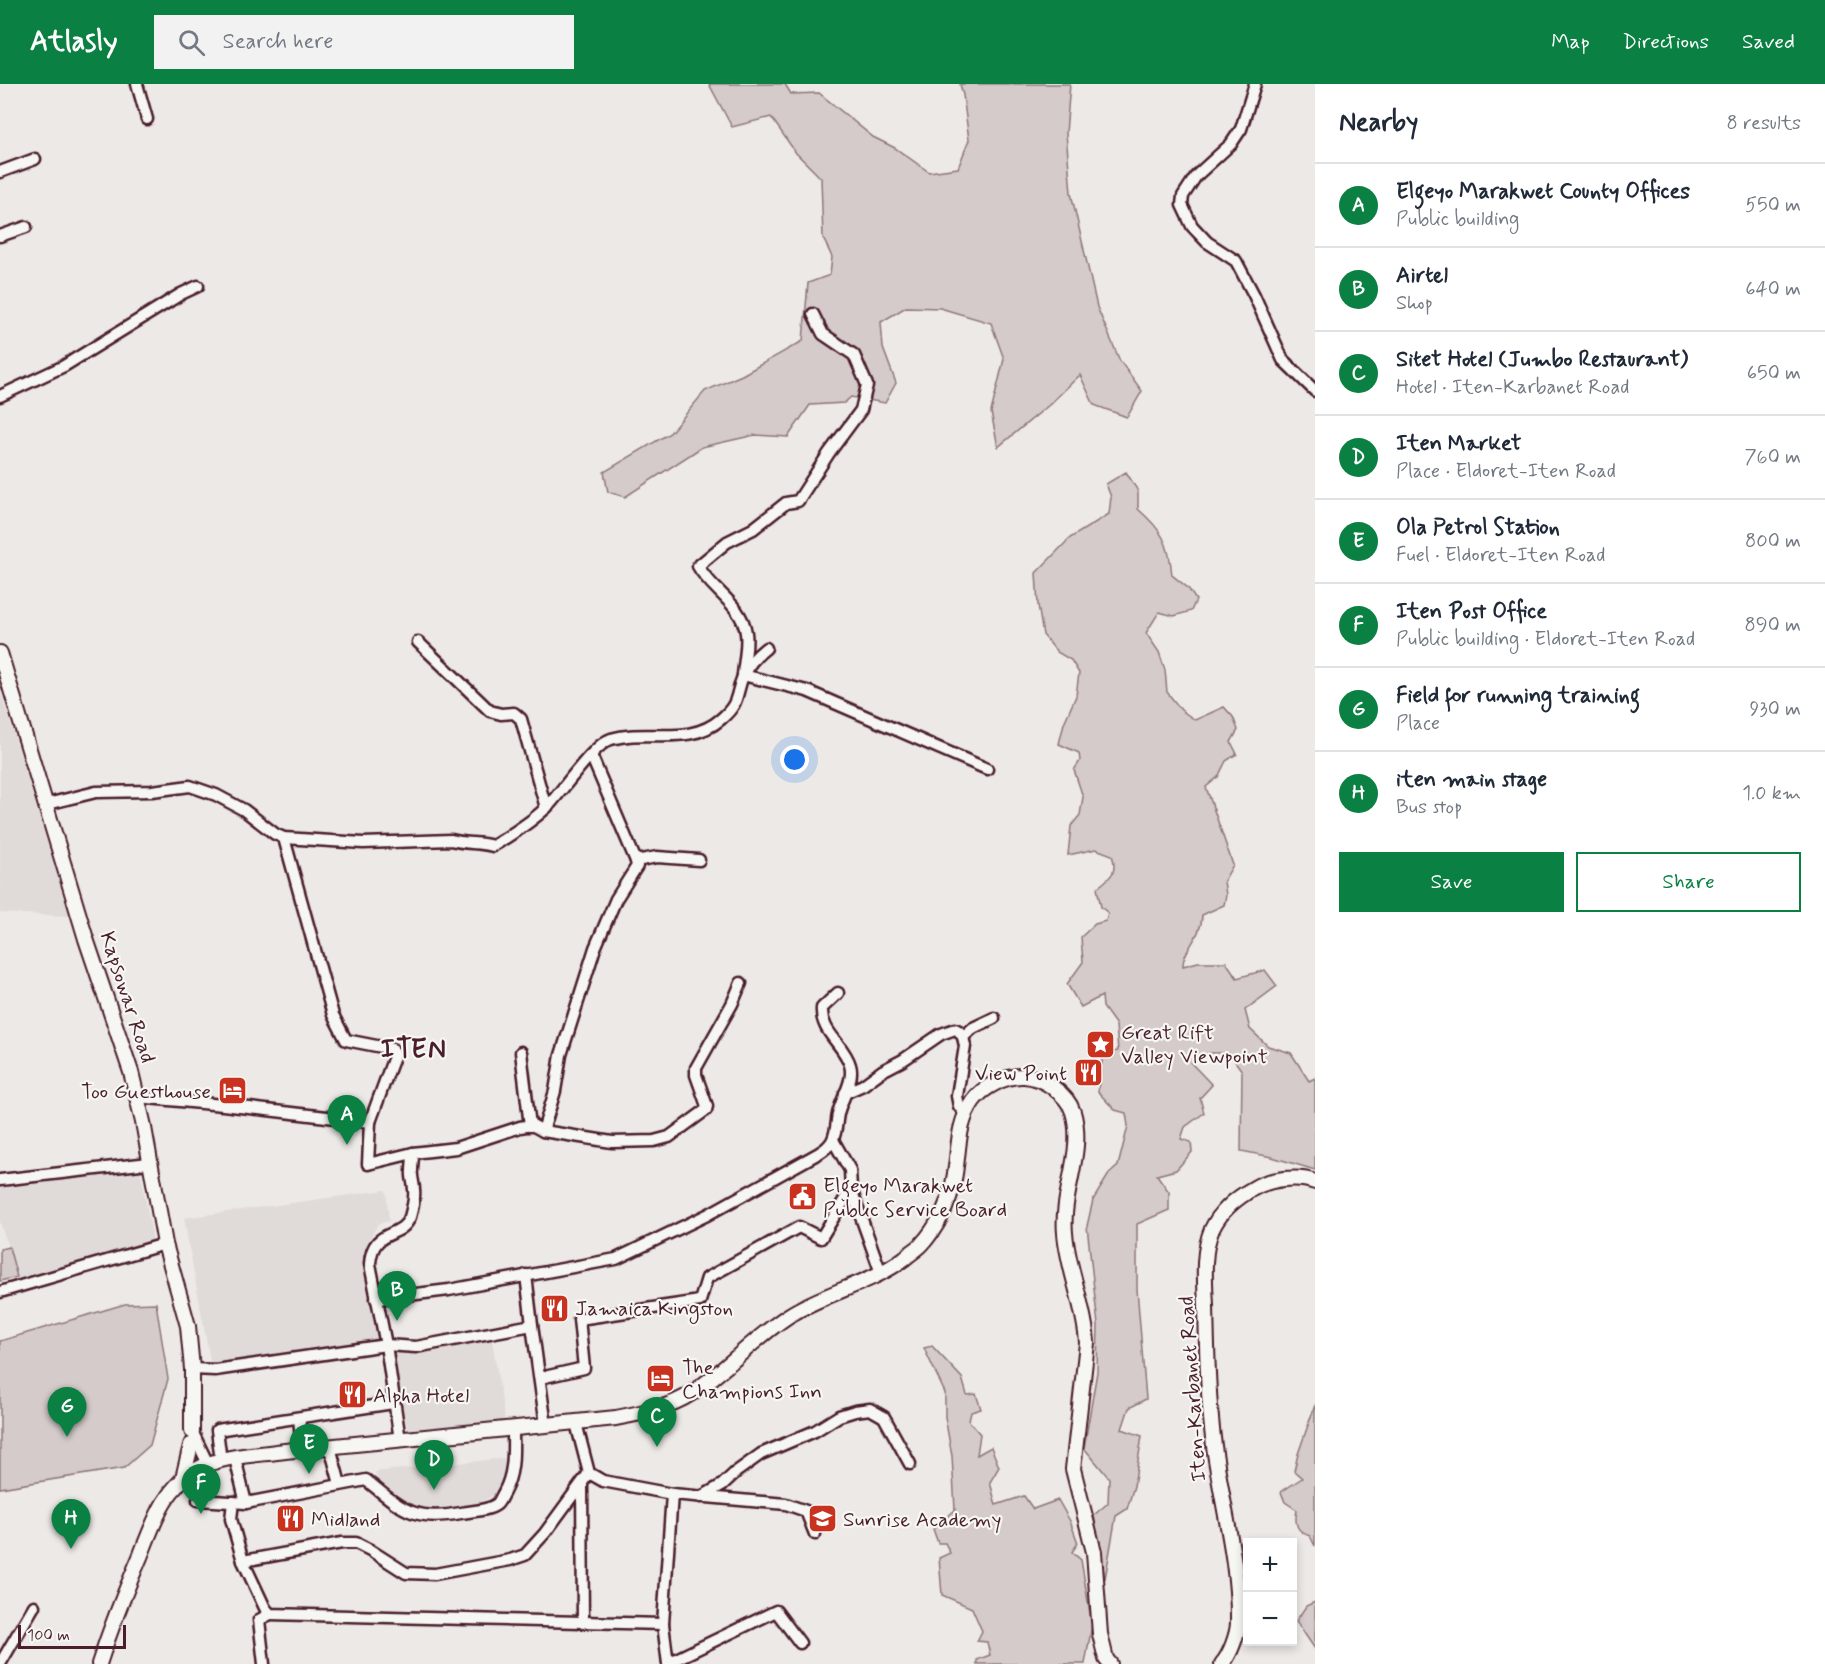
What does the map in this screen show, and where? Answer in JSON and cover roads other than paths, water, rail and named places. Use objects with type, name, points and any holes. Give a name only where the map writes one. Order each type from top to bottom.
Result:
[{"type":"main road","name":"Kapsowar Road","points":[[0,653],[86,939],[131,1072],[143,1122],[165,1244],[188,1326],[192,1369],[191,1438]]},
{"type":"main road","points":[[99,1664],[117,1610],[160,1508],[183,1478],[208,1465],[236,1458],[302,1449],[616,1418],[648,1412],[672,1403],[692,1393],[789,1315],[881,1273],[921,1245],[940,1218],[953,1183],[961,1124],[974,1099],[988,1087],[1007,1079],[1024,1076],[1040,1081],[1064,1097],[1072,1110],[1076,1130],[1076,1154],[1065,1205],[1064,1231],[1087,1343],[1073,1469],[1094,1552],[1100,1634],[1106,1659],[1110,1664]]},
{"type":"main road","name":"Iten-Karbanet Road","points":[[1222,1664],[1238,1626],[1236,1579],[1214,1445],[1209,1387],[1205,1276],[1207,1246],[1212,1229],[1222,1213],[1236,1198],[1263,1183],[1307,1179],[1315,1182]]},
{"type":"main road","points":[[183,1478],[191,1438]]},
{"type":"street","points":[[137,84],[147,119]]},
{"type":"street","points":[[1255,84],[1248,110],[1236,136],[1219,157],[1196,176],[1183,196],[1182,205],[1192,226],[1207,242],[1236,261],[1254,295],[1282,360],[1315,391]]},
{"type":"street","points":[[0,172],[35,159]]},
{"type":"street","points":[[0,236],[26,227]]},
{"type":"street","points":[[0,396],[64,366],[171,300],[198,286]]},
{"type":"street","points":[[46,804],[96,792],[152,791],[190,786],[216,795],[244,810],[275,834],[284,838],[363,843],[451,840],[464,844],[484,843],[493,846],[546,808],[591,755],[609,739],[689,735],[703,731],[721,720],[736,704],[743,675],[746,633],[736,608],[704,578],[698,566],[727,542],[753,529],[786,503],[798,501],[829,453],[861,410],[867,385],[854,355],[823,334],[813,314]]},
{"type":"street","points":[[418,642],[490,711],[501,714],[514,713],[521,719],[546,808]]},
{"type":"street","points":[[743,675],[766,648]]},
{"type":"street","points":[[743,675],[807,691],[987,769]]},
{"type":"street","points":[[543,1131],[555,1090],[561,1055],[595,948],[604,923],[637,866],[591,755]]},
{"type":"street","points":[[284,838],[333,1015],[346,1040],[393,1049],[394,1054],[370,1122],[368,1164],[413,1153],[456,1148],[520,1127],[530,1126],[543,1131],[612,1142],[650,1142],[669,1137],[706,1110],[707,1106],[696,1075],[696,1068],[732,1004],[741,983]]},
{"type":"street","points":[[636,861],[657,857],[699,860]]},
{"type":"street","points":[[376,1299],[449,1290],[616,1259],[707,1215],[819,1153],[833,1140],[851,1068],[821,1017],[822,1008],[838,993]]},
{"type":"street","points":[[963,1037],[973,1028],[994,1018]]},
{"type":"street","points":[[845,1093],[863,1085],[941,1034],[955,1029],[963,1037],[965,1046],[957,1096],[959,1106],[965,1114]]},
{"type":"street","points":[[521,1052],[530,1126]]},
{"type":"street","points":[[137,1097],[370,1122]]},
{"type":"street","points":[[833,1140],[850,1170],[851,1189],[881,1273]]},
{"type":"street","points":[[400,1440],[386,1345],[370,1264],[371,1252],[378,1241],[401,1227],[410,1217],[414,1191],[411,1173],[413,1153]]},
{"type":"street","points":[[0,1180],[149,1163]]},
{"type":"street","points":[[540,1378],[584,1368],[579,1319],[700,1301],[707,1278],[799,1227],[821,1238],[851,1189]]},
{"type":"street","points":[[0,1292],[165,1244]]},
{"type":"street","points":[[526,1275],[546,1426]]},
{"type":"street","points":[[192,1369],[215,1370],[386,1345],[416,1347],[532,1324]]},
{"type":"street","points":[[208,1465],[217,1430],[393,1403]]},
{"type":"street","points":[[701,1497],[722,1485],[761,1454],[815,1431],[839,1416],[855,1410],[870,1409],[884,1417],[910,1464]]},
{"type":"street","points":[[299,1418],[302,1449]]},
{"type":"street","points":[[576,1423],[589,1473],[603,1481],[672,1494],[786,1504],[806,1511],[815,1534]]},
{"type":"street","points":[[198,1500],[246,1503],[366,1480],[384,1496],[413,1513],[429,1517],[487,1509],[497,1503],[510,1481],[514,1462],[513,1429]]},
{"type":"street","name":"Kapsowar Road","points":[[191,1438],[208,1465]]},
{"type":"street","points":[[330,1447],[340,1484]]},
{"type":"street","points":[[236,1458],[246,1503]]},
{"type":"street","points":[[243,1561],[342,1543],[356,1543],[406,1573],[435,1574],[510,1560],[525,1555],[545,1533],[589,1473]]},
{"type":"street","points":[[582,1484],[583,1623]]},
{"type":"street","points":[[672,1494],[663,1624],[668,1664],[776,1611],[800,1643]]},
{"type":"street","points":[[233,1502],[231,1520],[243,1561],[270,1614]]},
{"type":"street","points":[[0,1664],[34,1606]]},
{"type":"street","points":[[264,1664],[259,1620],[270,1614],[663,1624]]},
{"type":"place","name":"Great Rift Valley Viewpoint","points":[[1100,1044]]},
{"type":"place","name":"View Point","points":[[1088,1073]]},
{"type":"place","name":"Too Guesthouse","points":[[232,1091]]},
{"type":"place","name":"Elgeyo Marakwet County Offices","points":[[347,1145]]},
{"type":"place","name":"Elgeyo Marakwet Public Service Board","points":[[802,1197]]},
{"type":"place","name":"Jamaica Kingston","points":[[554,1308]]},
{"type":"place","name":"Airtel","points":[[397,1321]]},
{"type":"place","name":"The Champions Inn","points":[[661,1379]]},
{"type":"place","name":"Alpha Hotel","points":[[352,1395]]},
{"type":"place","name":"Field for running training","points":[[67,1437]]},
{"type":"place","name":"Sitet Hotel (Jumbo Restaurant)","points":[[657,1447]]},
{"type":"place","name":"Ola Petrol Station","points":[[309,1474]]},
{"type":"place","name":"Iten Market","points":[[434,1490]]},
{"type":"place","name":"Iten Post Office","points":[[201,1514]]},
{"type":"place","name":"Midland","points":[[290,1519]]},
{"type":"place","name":"Sunrise Academy","points":[[822,1519]]},
{"type":"place","name":"iten main stage","points":[[71,1549]]},
{"type":"district","name":"ITEN","points":[[414,1048]]}]
